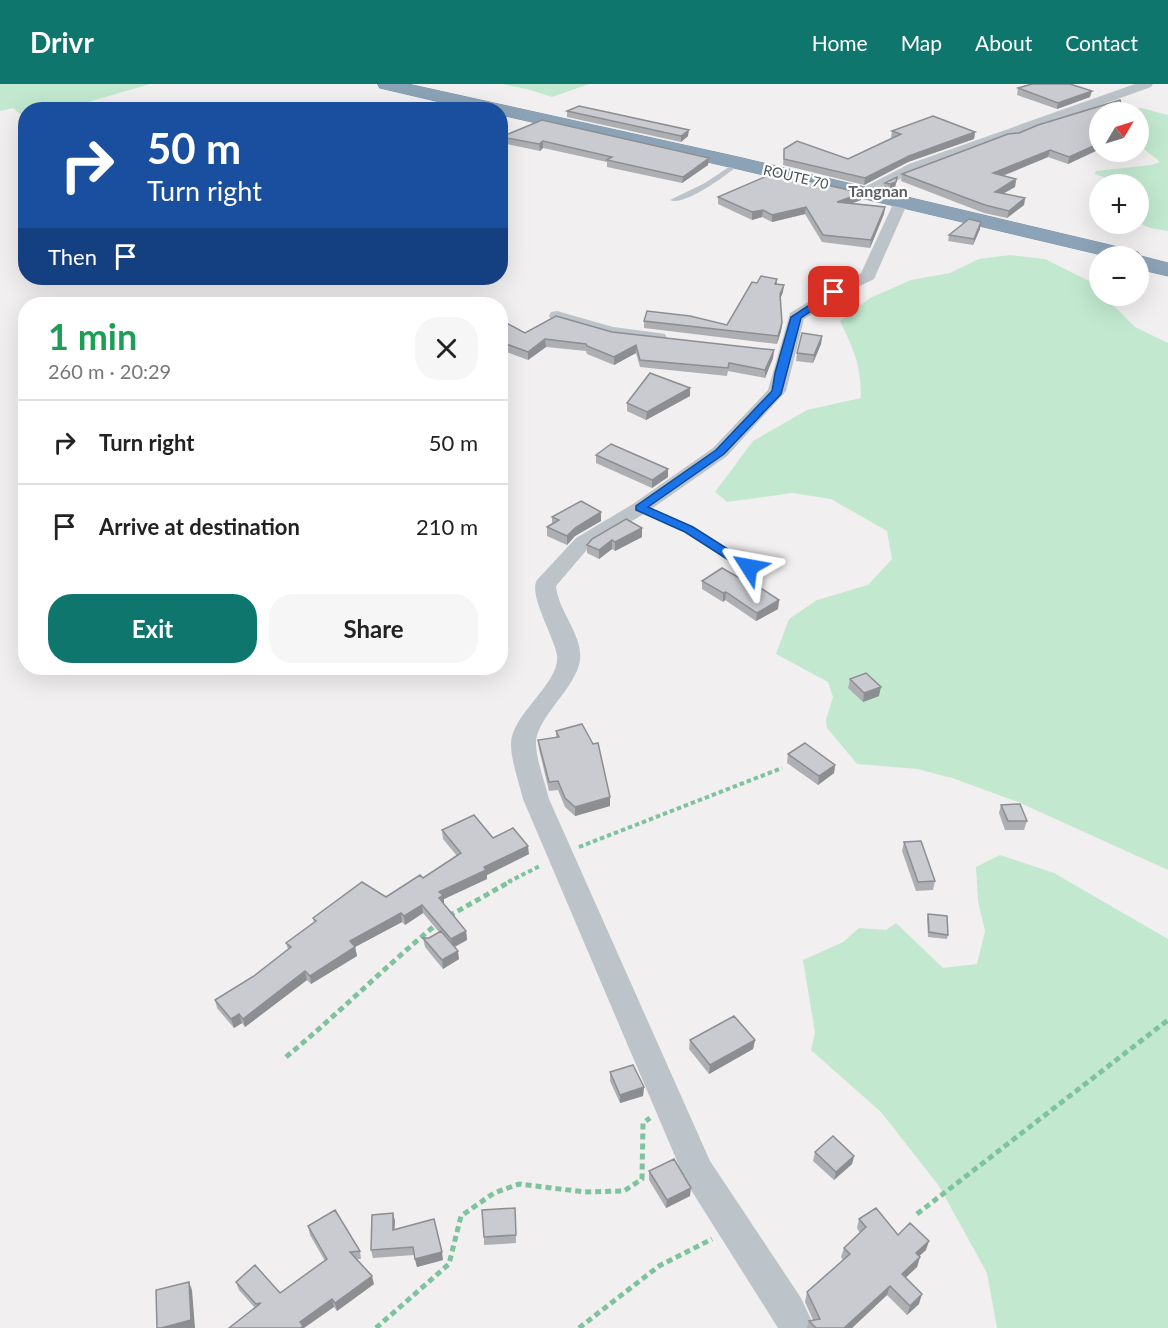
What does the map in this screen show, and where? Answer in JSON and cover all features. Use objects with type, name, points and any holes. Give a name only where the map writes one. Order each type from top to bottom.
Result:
[{"type":"highway","name":"ROUTE 70","points":[[386,84],[465,102]]},
{"type":"highway","name":"ROUTE 70","points":[[508,112],[738,163],[1089,247]]},
{"type":"highway","points":[[1149,263],[1168,268]]},
{"type":"street","points":[[862,192],[914,167],[1148,84]]},
{"type":"street","points":[[797,1328],[698,1170],[536,799],[523,743],[533,719],[564,676],[569,658],[564,637],[546,596],[545,585],[583,542],[640,508],[720,452],[777,391],[796,317],[834,292],[868,276],[901,202]]},
{"type":"street","points":[[557,316],[612,332],[672,339]]},
{"type":"street","points":[[763,350],[787,352]]},
{"type":"lane","points":[[674,200],[694,193],[738,163]]},
{"type":"lane","points":[[640,508],[684,526],[749,567]]},
{"type":"path","points":[[286,1057],[319,1030],[428,930],[492,890],[561,855],[782,768]]},
{"type":"path","points":[[917,1214],[1168,1020]]},
{"type":"path","points":[[376,1328],[449,1264],[461,1216],[494,1193],[519,1184],[585,1192],[624,1191],[642,1179],[643,1123],[670,1103]]},
{"type":"path","points":[[579,1328],[626,1288],[687,1249],[737,1230]]},
{"type":"green space","points":[[0,84],[150,84],[88,102],[18,102],[18,112],[13,108],[0,111]]},
{"type":"green space","points":[[502,84],[589,84],[552,97]]},
{"type":"green space","points":[[1149,110],[1168,115],[1168,231],[1149,228],[1149,174],[1095,174],[1096,171],[1160,162],[1149,153]]},
{"type":"green space","points":[[1010,255],[1045,259],[1089,281],[1089,306],[1114,306],[1135,327],[1168,343],[1168,870],[1018,802],[952,778],[917,769],[857,764],[827,728],[826,720],[833,697],[828,682],[776,654],[789,619],[817,600],[868,585],[892,559],[887,531],[831,499],[792,493],[727,502],[715,492],[753,441],[807,410],[861,398],[856,358],[840,321],[870,298],[911,280],[950,273],[979,259]]},
{"type":"green space","points":[[1000,855],[1054,873],[1168,939],[1168,1328],[997,1328],[987,1273],[939,1186],[881,1112],[811,1050],[815,1033],[803,960],[843,942],[859,928],[886,930],[896,923],[943,968],[977,964],[985,931],[978,901],[976,867]]},
{"type":"building","points":[[1032,84],[1070,84],[1092,91],[1058,103],[1018,88]]},
{"type":"building","points":[[579,106],[689,130],[681,136],[567,111]]},
{"type":"building","points":[[1089,109],[1089,148],[1069,157],[1050,150],[993,173],[1016,179],[995,192],[1025,198],[1009,211],[985,205],[902,174],[1008,134],[1019,133]]},
{"type":"building","points":[[933,116],[975,132],[909,156],[865,178],[784,159],[784,149],[797,141],[848,159],[901,134],[892,131]]},
{"type":"building","points":[[542,120],[709,158],[683,177],[607,160],[612,157],[543,141],[539,144],[508,138],[508,134]]},
{"type":"building","points":[[774,173],[862,193],[837,202],[885,207],[871,240],[823,235],[806,207],[772,215],[763,210],[752,212],[718,197]]},
{"type":"building","points":[[897,177],[896,182],[885,183]]},
{"type":"building","points":[[969,219],[981,222],[974,239],[949,235]]},
{"type":"building","points":[[761,276],[777,279],[775,284],[784,285],[780,294],[782,323],[778,336],[644,321],[647,311],[690,316],[727,325],[752,282],[757,283]]},
{"type":"building","points":[[556,316],[612,332],[774,350],[765,370],[729,363],[728,368],[640,360],[636,345],[614,357],[586,344],[545,339],[528,352],[508,345],[508,324],[525,333]]},
{"type":"building","points":[[802,333],[822,336],[814,355],[797,353]]},
{"type":"building","points":[[650,373],[690,388],[647,412],[627,403]]},
{"type":"building","points":[[611,444],[668,469],[652,480],[596,455]]},
{"type":"building","points":[[581,501],[601,512],[575,528],[567,536],[547,527],[559,520],[552,517]]},
{"type":"building","points":[[626,519],[642,528],[615,542],[612,540],[599,550],[587,545],[592,539]]},
{"type":"building","points":[[722,568],[750,584],[753,583],[779,600],[757,613],[726,592],[723,593],[702,581]]},
{"type":"building","points":[[866,673],[881,687],[864,693],[850,679]]},
{"type":"building","points":[[582,724],[593,744],[598,743],[610,797],[575,807],[565,798],[558,781],[549,782],[538,740],[559,737],[556,731]]},
{"type":"building","points":[[805,743],[835,765],[819,776],[788,754]]},
{"type":"building","points":[[1020,804],[1027,821],[1008,821],[1001,805]]},
{"type":"building","points":[[474,815],[493,838],[513,828],[528,846],[484,867],[486,870],[439,892],[443,895],[439,898],[466,931],[451,939],[422,905],[404,916],[401,913],[350,941],[355,947],[310,976],[305,971],[243,1019],[239,1014],[231,1019],[215,1000],[254,976],[291,947],[286,943],[316,921],[313,918],[362,882],[386,897],[420,875],[423,878],[461,853],[442,830]]},
{"type":"building","points":[[921,841],[935,881],[918,882],[904,842]]},
{"type":"building","points":[[928,914],[947,916],[948,935],[929,932]]},
{"type":"building","points":[[441,931],[458,951],[442,960],[423,938],[429,938]]},
{"type":"building","points":[[734,1016],[755,1040],[710,1065],[690,1040]]},
{"type":"building","points":[[633,1065],[644,1087],[620,1095],[610,1072]]},
{"type":"building","points":[[833,1136],[854,1156],[836,1172],[815,1152]]},
{"type":"building","points":[[674,1159],[691,1188],[667,1200],[649,1171]]},
{"type":"building","points":[[515,1208],[516,1235],[484,1237],[482,1210]]},
{"type":"building","points":[[876,1208],[898,1235],[910,1223],[929,1241],[916,1253],[920,1257],[902,1274],[922,1294],[910,1306],[890,1286],[844,1328],[816,1328],[809,1321],[820,1319],[807,1292],[850,1254],[844,1248],[866,1227],[859,1219]]},
{"type":"building","points":[[335,1210],[360,1251],[350,1252],[372,1276],[335,1303],[332,1299],[300,1322],[303,1326],[300,1328],[229,1328],[261,1303],[256,1304],[236,1282],[255,1265],[280,1293],[327,1259],[308,1226]]},
{"type":"building","points":[[393,1213],[393,1230],[434,1219],[442,1252],[415,1259],[413,1247],[371,1250],[372,1215]]},
{"type":"building","points":[[189,1282],[191,1320],[157,1328],[156,1290]]},
{"type":"district","name":"Tangnan","points":[[878,191]]},
{"type":"route","points":[[749,567],[689,529],[640,508],[720,452],[777,391],[796,317],[834,292]]}]
